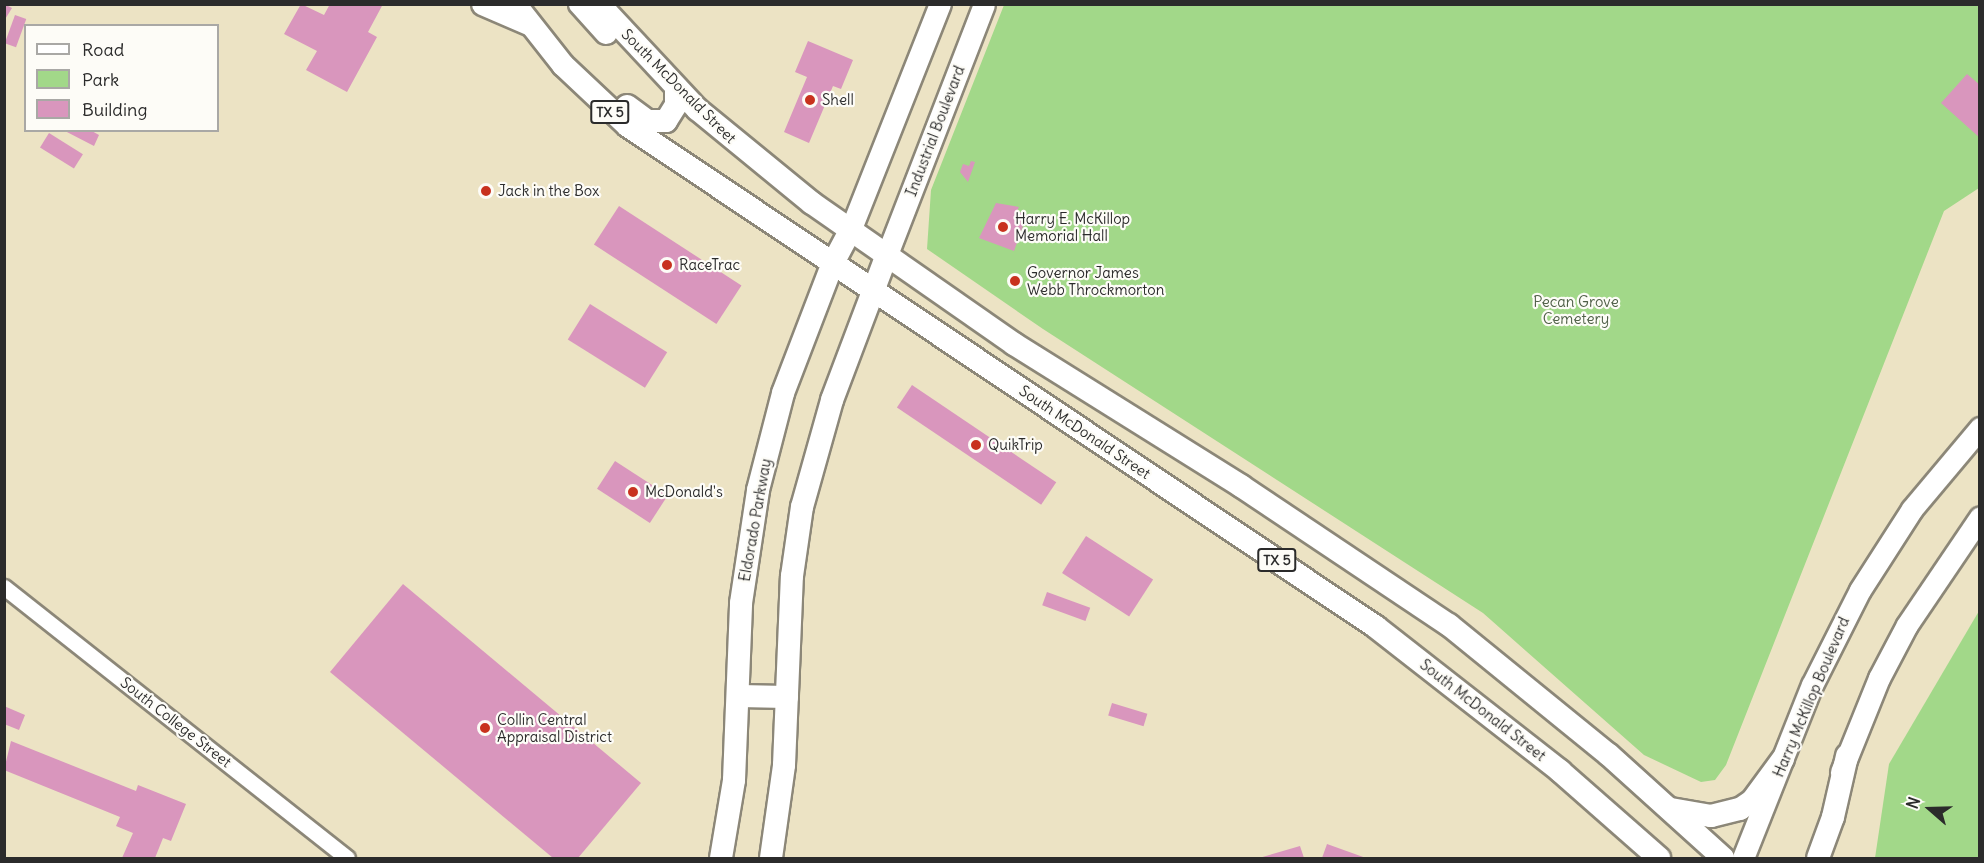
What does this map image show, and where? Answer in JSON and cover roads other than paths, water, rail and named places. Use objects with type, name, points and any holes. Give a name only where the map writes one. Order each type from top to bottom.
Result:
[{"type":"main road","points":[[482,4],[528,24]]},
{"type":"main road","name":"South McDonald Street","points":[[515,4],[528,24],[563,65],[628,126],[1385,634],[1560,771],[1659,858]]},
{"type":"main road","points":[[580,4],[607,34],[652,64]]},
{"type":"main road","name":"South McDonald Street","points":[[599,4],[652,64],[743,149],[850,231],[1014,344],[1121,410],[1449,625],[1670,809],[1723,858]]},
{"type":"main road","points":[[850,231],[940,4]]},
{"type":"main road","name":"Industrial Boulevard","points":[[886,257],[984,4]]},
{"type":"main road","points":[[563,65],[589,75],[642,118],[653,123],[671,116],[676,105],[676,88]]},
{"type":"main road","name":"Eldorado Parkway","points":[[721,858],[734,780],[741,603],[758,490],[783,393],[833,263],[850,231]]},
{"type":"main road","points":[[771,858],[784,765],[792,576],[809,478],[832,400],[886,257]]},
{"type":"main road","points":[[1001,376],[1014,344]]},
{"type":"main road","points":[[1101,443],[1121,410]]},
{"type":"main road","name":"Harry McKillop Boulevard","points":[[1743,858],[1828,650],[1860,590],[1912,509],[1980,428]]},
{"type":"main road","points":[[1806,858],[1891,654],[1952,554],[1980,517]]},
{"type":"main road","points":[[1952,554],[1980,527]]},
{"type":"main road","points":[[739,696],[787,697]]},
{"type":"main road","points":[[1818,858],[1833,817],[1848,756]]},
{"type":"main road","points":[[1670,809],[1711,816],[1740,808],[1752,801],[1783,759]]},
{"type":"street","name":"South College Street","points":[[4,587],[347,858]]},
{"type":"place","name":"Shell","points":[[810,100]]},
{"type":"place","name":"Jack in the Box","points":[[486,191]]},
{"type":"place","name":"Harry E. McKillop Memorial Hall","points":[[1003,227]]},
{"type":"place","name":"RaceTrac","points":[[667,265]]},
{"type":"place","name":"Governor James Webb Throckmorton","points":[[1015,281]]},
{"type":"place","name":"QuikTrip","points":[[976,445]]},
{"type":"place","name":"McDonald's","points":[[633,492]]},
{"type":"place","name":"Collin Central Appraisal District","points":[[485,728]]},
{"type":"park label","name":"Pecan Grove Cemetery","points":[[1576,310]]}]
